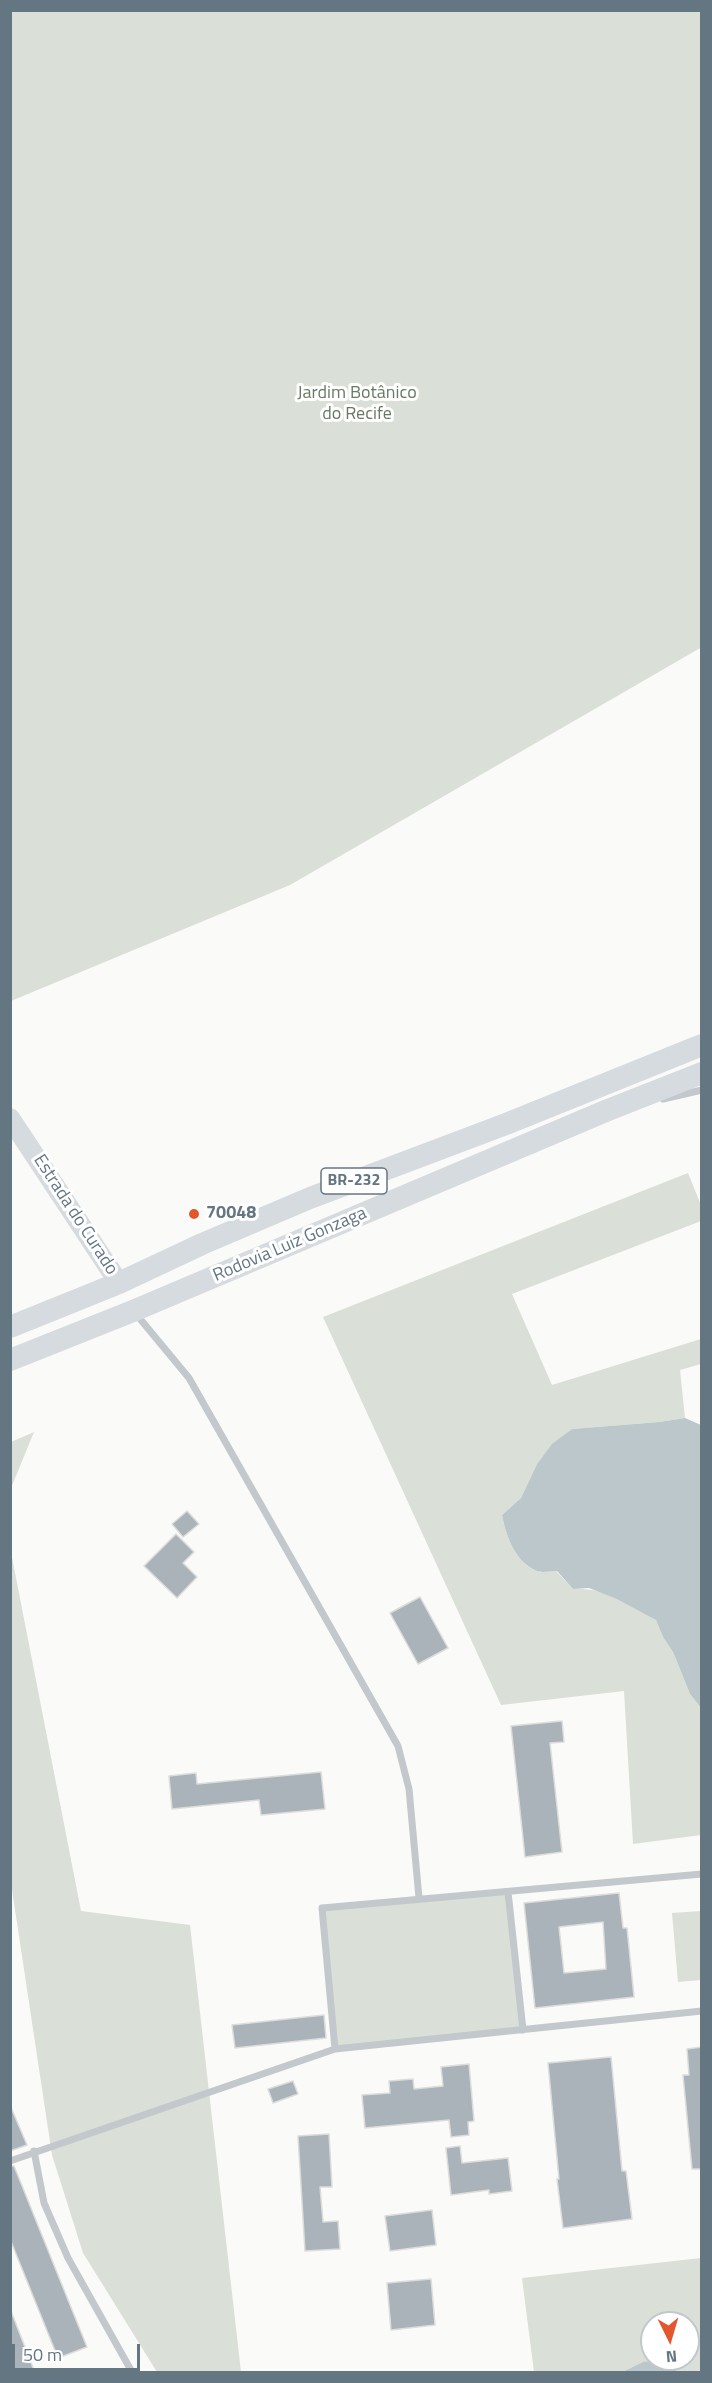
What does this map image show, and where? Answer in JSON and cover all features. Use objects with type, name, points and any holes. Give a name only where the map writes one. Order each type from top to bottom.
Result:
[{"type":"highway","name":"Rodovia Luiz Gonzaga","points":[[10,1327],[119,1283],[202,1244],[310,1198],[506,1124],[702,1045]]},
{"type":"highway","name":"Rodovia Luiz Gonzaga","points":[[10,1359],[133,1311],[608,1110],[702,1073]]},
{"type":"main road","name":"Estrada do Curado","points":[[10,1118],[119,1283]]},
{"type":"lane","points":[[608,1110],[702,1090]]},
{"type":"lane","points":[[133,1311],[189,1378],[398,1746],[408,1789],[419,1898]]},
{"type":"lane","points":[[335,2049],[322,1908],[702,1874]]},
{"type":"lane","points":[[508,1892],[523,2030]]},
{"type":"lane","points":[[10,2161],[335,2049],[702,2011]]},
{"type":"lane","points":[[34,2151],[44,2203],[64,2249],[132,2373]]},
{"type":"green space","name":"Jardim Botânico do Recife","points":[[11,10],[701,11],[702,647],[290,885],[11,1001]]},
{"type":"green space","points":[[688,1173],[701,1205],[701,1221],[512,1294],[552,1385],[701,1339],[701,1364],[680,1370],[685,1418],[572,1429],[552,1445],[537,1464],[521,1498],[502,1515],[513,1548],[529,1567],[539,1572],[556,1571],[573,1589],[605,1594],[656,1620],[673,1652],[690,1694],[701,1708],[701,1835],[633,1844],[624,1691],[501,1705],[323,1317]]},
{"type":"green space","points":[[34,1432],[11,1488],[11,1442]]},
{"type":"green space","points":[[10,1547],[81,1911],[190,1925],[241,2372],[157,2372],[83,2253],[52,2155],[11,1883]]},
{"type":"green space","points":[[508,1892],[523,2030],[335,2049],[322,1908]]},
{"type":"green space","points":[[701,1911],[701,1980],[678,1982],[672,1913]]},
{"type":"green space","points":[[701,2258],[701,2372],[678,2371],[700,2371],[700,2311],[640,2311],[640,2363],[622,2372],[534,2372],[522,2278]]},
{"type":"shaded area","points":[[685,1418],[701,1425],[701,1708],[690,1694],[673,1652],[656,1620],[617,1599],[589,1588],[573,1589],[557,1571],[539,1572],[529,1567],[517,1555],[506,1531],[502,1515],[521,1498],[537,1464],[552,1444],[572,1429]]},
{"type":"shaded area","points":[[640,2363],[640,2371],[679,2372],[622,2372]]},
{"type":"building","points":[[187,1511],[199,1524],[183,1537],[172,1524]]},
{"type":"building","points":[[176,1534],[194,1552],[183,1563],[197,1577],[177,1598],[144,1566]]},
{"type":"building","points":[[420,1597],[448,1648],[418,1664],[390,1613]]},
{"type":"building","points":[[562,1721],[564,1742],[550,1743],[562,1852],[525,1857],[511,1726]]},
{"type":"building","points":[[321,1772],[325,1809],[261,1815],[259,1800],[172,1809],[169,1776],[196,1773],[197,1784]]},
{"type":"building","points":[[619,1893],[623,1928],[627,1928],[634,1997],[535,2008],[524,1903]],"holes":[[[603,1922],[606,1969],[564,1973],[559,1927]]]},
{"type":"building","points":[[324,2015],[326,2038],[235,2048],[232,2025]]},
{"type":"building","points":[[702,2047],[702,2169],[692,2169],[683,2075],[689,2075],[687,2049]]},
{"type":"building","points":[[611,2057],[622,2171],[626,2171],[632,2219],[563,2228],[548,2063]]},
{"type":"building","points":[[469,2064],[474,2121],[468,2122],[469,2135],[451,2137],[449,2120],[365,2128],[362,2095],[390,2093],[389,2081],[413,2079],[414,2089],[443,2086],[441,2067]]},
{"type":"building","points":[[293,2081],[298,2094],[273,2103],[268,2089]]},
{"type":"building","points":[[10,2105],[27,2145],[10,2151]]},
{"type":"building","points":[[329,2134],[332,2187],[320,2187],[323,2222],[338,2221],[340,2249],[305,2251],[298,2136]]},
{"type":"building","points":[[460,2146],[462,2163],[508,2158],[512,2191],[489,2194],[489,2190],[451,2195],[446,2148]]},
{"type":"building","points":[[10,2166],[14,2166],[87,2347],[58,2358],[10,2239]]},
{"type":"building","points":[[432,2210],[436,2245],[390,2251],[385,2216]]},
{"type":"building","points":[[431,2279],[435,2325],[391,2330],[387,2283]]},
{"type":"building","points":[[11,2311],[35,2373],[10,2373]]},
{"type":"place","name":"70048","points":[[194,1214]]}]
